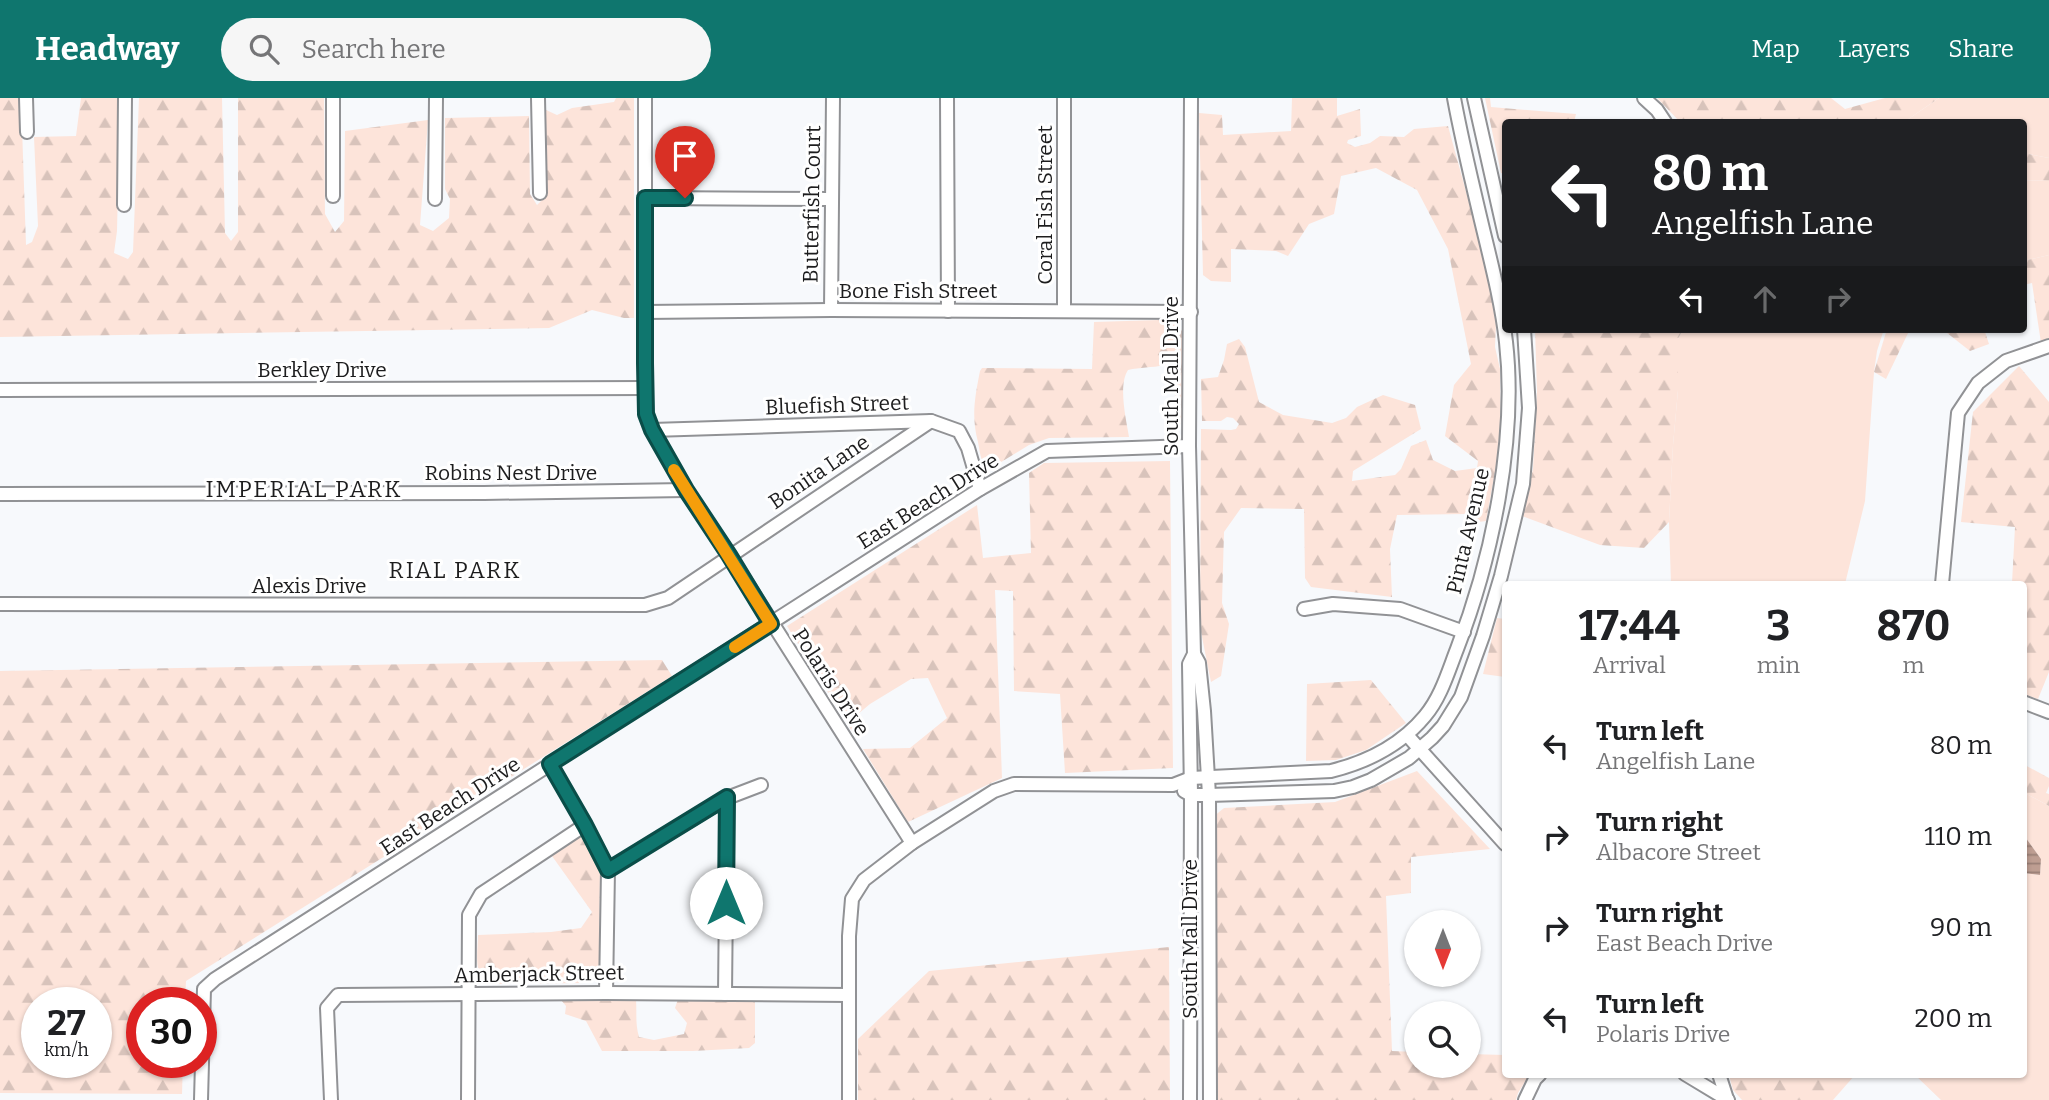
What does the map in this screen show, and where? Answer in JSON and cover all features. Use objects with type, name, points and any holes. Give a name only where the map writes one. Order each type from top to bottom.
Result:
[{"type":"street","points":[[26,98],[27,132]]},
{"type":"street","points":[[124,205],[125,98]]},
{"type":"street","points":[[333,98],[333,196]]},
{"type":"street","points":[[435,199],[436,98]]},
{"type":"street","points":[[538,98],[540,193]]},
{"type":"street","name":"Polaris Drive","points":[[645,98],[646,414],[652,430],[686,490],[912,843]]},
{"type":"street","name":"Butterfish Court","points":[[831,310],[833,98]]},
{"type":"street","points":[[947,98],[948,311]]},
{"type":"street","name":"Coral Fish Street","points":[[1064,98],[1065,312]]},
{"type":"street","name":"South Mall Drive","points":[[1191,98],[1189,446],[1194,654],[1199,663],[1209,777],[1210,1100]]},
{"type":"street","name":"Pinta Avenue","points":[[1454,98],[1502,321]]},
{"type":"street","points":[[1474,98],[1502,223]]},
{"type":"street","points":[[1644,98],[1663,119]]},
{"type":"street","points":[[645,198],[831,199]]},
{"type":"street","name":"Bone Fish Street","points":[[644,312],[1191,312]]},
{"type":"street","name":"Pinta Avenue","points":[[1173,785],[1191,778],[1331,771],[1366,760],[1407,736],[1435,703],[1464,632],[1482,571],[1502,483],[1508,410],[1504,333]]},
{"type":"street","points":[[1506,343],[1525,334]]},
{"type":"street","name":"Pinta Avenue","points":[[1191,795],[1334,791],[1353,787],[1397,766],[1420,749],[1443,726],[1461,697],[1483,636],[1501,576],[1523,484],[1529,408],[1525,334]]},
{"type":"street","points":[[1942,581],[1958,413],[1978,383],[2006,361],[2049,346]]},
{"type":"street","name":"Berkley Drive","points":[[0,390],[645,388]]},
{"type":"street","name":"Bluefish Street","points":[[652,430],[930,421],[959,431],[968,448],[979,489]]},
{"type":"street","name":"Bonita Lane","points":[[729,555],[930,421]]},
{"type":"street","name":"East Beach Drive","points":[[201,1100],[204,989],[215,979],[979,489],[1047,451],[1189,446]]},
{"type":"street","name":"Robins Nest Drive","points":[[0,494],[686,490]]},
{"type":"street","name":"Alexis Drive","points":[[0,604],[645,605],[667,598],[729,555]]},
{"type":"street","points":[[1304,608],[1333,604],[1399,608],[1464,632]]},
{"type":"street","name":"South Mall Drive","points":[[1190,1100],[1189,664],[1194,654]]},
{"type":"street","points":[[2027,704],[2049,712]]},
{"type":"street","points":[[1407,736],[1502,841]]},
{"type":"street","points":[[550,764],[608,870],[606,993]]},
{"type":"street","points":[[608,870],[727,797],[761,785]]},
{"type":"street","points":[[849,1100],[849,936],[852,899],[864,880],[912,843],[994,791],[1009,785],[1173,785],[1191,795]]},
{"type":"street","points":[[725,993],[727,797]]},
{"type":"street","points":[[468,1100],[469,915],[481,894],[585,825]]},
{"type":"street","points":[[1191,889],[1209,889]]},
{"type":"street","name":"Amberjack Street","points":[[331,1100],[327,1009],[338,995],[849,995]]},
{"type":"street","points":[[1525,1100],[1536,1078]]},
{"type":"street","points":[[1692,1078],[1728,1100]]},
{"type":"street","points":[[1720,1078],[1728,1100]]},
{"type":"green space","points":[[0,98],[21,98],[26,245],[32,242],[38,226],[34,137],[76,136],[81,98],[120,98],[117,231],[114,253],[128,259],[133,252],[139,98],[222,98],[225,233],[231,241],[238,232],[238,98],[324,98],[325,214],[335,232],[344,221],[345,131],[428,120],[420,225],[433,231],[449,218],[450,199],[445,189],[445,118],[529,116],[530,194],[537,205],[546,196],[546,110],[557,115],[572,108],[614,102],[616,98],[634,98],[634,318],[592,310],[549,328],[0,337]]},
{"type":"green space","points":[[1292,98],[1337,98],[1337,116],[1360,109],[1361,136],[1348,140],[1347,143],[1355,147],[1370,143],[1380,136],[1404,137],[1414,129],[1448,126],[1484,257],[1496,324],[1495,347],[1500,369],[1501,451],[1486,521],[1471,523],[1466,514],[1397,515],[1390,549],[1392,597],[1311,587],[1305,578],[1304,509],[1241,508],[1224,532],[1222,603],[1229,624],[1221,676],[1211,682],[1200,627],[1201,429],[1231,430],[1236,429],[1239,424],[1233,418],[1227,417],[1221,421],[1202,421],[1201,379],[1218,377],[1227,344],[1239,339],[1245,347],[1259,402],[1283,415],[1332,423],[1346,418],[1357,407],[1383,395],[1415,405],[1421,429],[1353,471],[1352,481],[1395,475],[1401,469],[1411,446],[1426,440],[1433,460],[1455,471],[1477,468],[1478,461],[1445,436],[1454,385],[1471,364],[1448,249],[1417,190],[1376,168],[1341,176],[1334,214],[1309,224],[1288,256],[1276,251],[1231,249],[1231,282],[1211,281],[1203,275],[1199,113],[1222,115],[1223,135],[1291,131]]},
{"type":"green space","points":[[1485,98],[1490,98],[1491,107],[1576,114],[1575,119],[1502,119],[1501,173]]},
{"type":"green space","points":[[1657,98],[1831,98],[1845,109],[1885,98],[1939,98],[1908,119],[1677,119]]},
{"type":"green space","points":[[1939,98],[2049,98],[2049,158],[2027,154],[2027,119],[1908,119]]},
{"type":"green space","points":[[2027,154],[2049,158],[2049,181],[2027,180]]},
{"type":"green space","points":[[2027,180],[2049,181],[2049,255],[2027,260]]},
{"type":"green space","points":[[2049,255],[2049,341],[2041,343],[2032,283],[2027,284],[2027,260]]},
{"type":"green space","points":[[1162,318],[1179,325],[1185,338],[1182,421],[1169,438],[1165,437],[1176,388],[1173,370],[1164,365],[1132,369],[1128,370],[1124,384],[1129,437],[1049,438],[1029,445],[987,468],[981,456],[974,415],[982,368],[1092,369],[1094,322]]},
{"type":"green space","points":[[1535,333],[1681,333],[1678,339],[1678,390],[1669,522],[1644,548],[1600,545],[1522,516],[1533,469],[1537,391]]},
{"type":"green space","points":[[1681,333],[1883,333],[1874,372],[1865,501],[1846,581],[1671,581],[1669,522],[1678,390],[1678,339]]},
{"type":"green space","points":[[1886,333],[1908,333],[1886,379],[1874,372]]},
{"type":"green space","points":[[1947,333],[1985,333],[1989,344],[1970,351]]},
{"type":"green space","points":[[2019,366],[2049,402],[2049,672],[2038,699],[2027,695],[2027,581],[2012,581],[2015,527],[1961,522],[1973,412]]},
{"type":"green space","points":[[1170,461],[1173,768],[1065,773],[1060,694],[1014,691],[1013,591],[995,590],[1002,778],[908,822],[863,749],[910,748],[947,718],[928,678],[911,679],[870,704],[858,714],[853,733],[787,626],[977,505],[983,558],[1031,553],[1029,473],[1044,463]]},
{"type":"green space","points":[[1497,618],[1502,619],[1502,677],[1483,674]]},
{"type":"green space","points":[[662,660],[672,676],[186,981],[186,987],[126,987],[126,1078],[182,1078],[182,1094],[0,1093],[0,671]]},
{"type":"green space","points":[[1371,680],[1406,723],[1366,750],[1336,760],[1306,761],[1307,684]]},
{"type":"green space","points":[[2027,766],[2049,778],[2046,793],[2049,794],[2049,806],[2027,794]]},
{"type":"green space","points":[[1417,771],[1490,849],[1411,857],[1411,893],[1386,896],[1392,1051],[1404,1052],[1404,1078],[1481,1078],[1481,1054],[1502,1055],[1502,1078],[1527,1078],[1516,1100],[1214,1100],[1213,817],[1224,808],[1335,802]]},
{"type":"green space","points":[[2027,794],[2049,806],[2049,1100],[1941,1100],[1918,1078],[2027,1078],[2027,873],[2040,875],[2041,859],[2027,840]]},
{"type":"green space","points":[[580,837],[590,840],[600,867],[599,976],[586,983],[487,984],[478,968],[478,935],[581,928],[592,912],[552,856]]},
{"type":"green space","points":[[1169,947],[1170,1100],[858,1100],[858,1039],[929,971]]},
{"type":"green space","points":[[753,998],[755,1043],[749,1048],[693,1051],[602,1051],[586,1021],[565,1014],[566,1006],[561,1000],[636,1000],[639,1037],[654,1040],[684,1034],[687,1023],[675,1008],[678,999]]},
{"type":"green space","points":[[1730,1078],[1852,1078],[1833,1100],[1742,1100],[1733,1090]]},
{"type":"shaded area","points":[[2027,840],[2041,859],[2040,875],[2027,873]]},
{"type":"slow traffic","points":[[674,470],[771,624],[735,647]]},
{"type":"district","name":"IMPERIAL PARK","points":[[304,489]]},
{"type":"district","name":"RIAL PARK","points":[[455,570]]},
{"type":"route","points":[[685,198],[645,198],[646,414],[652,430],[686,490],[771,624],[550,764],[608,870],[727,797],[726,903]]}]
